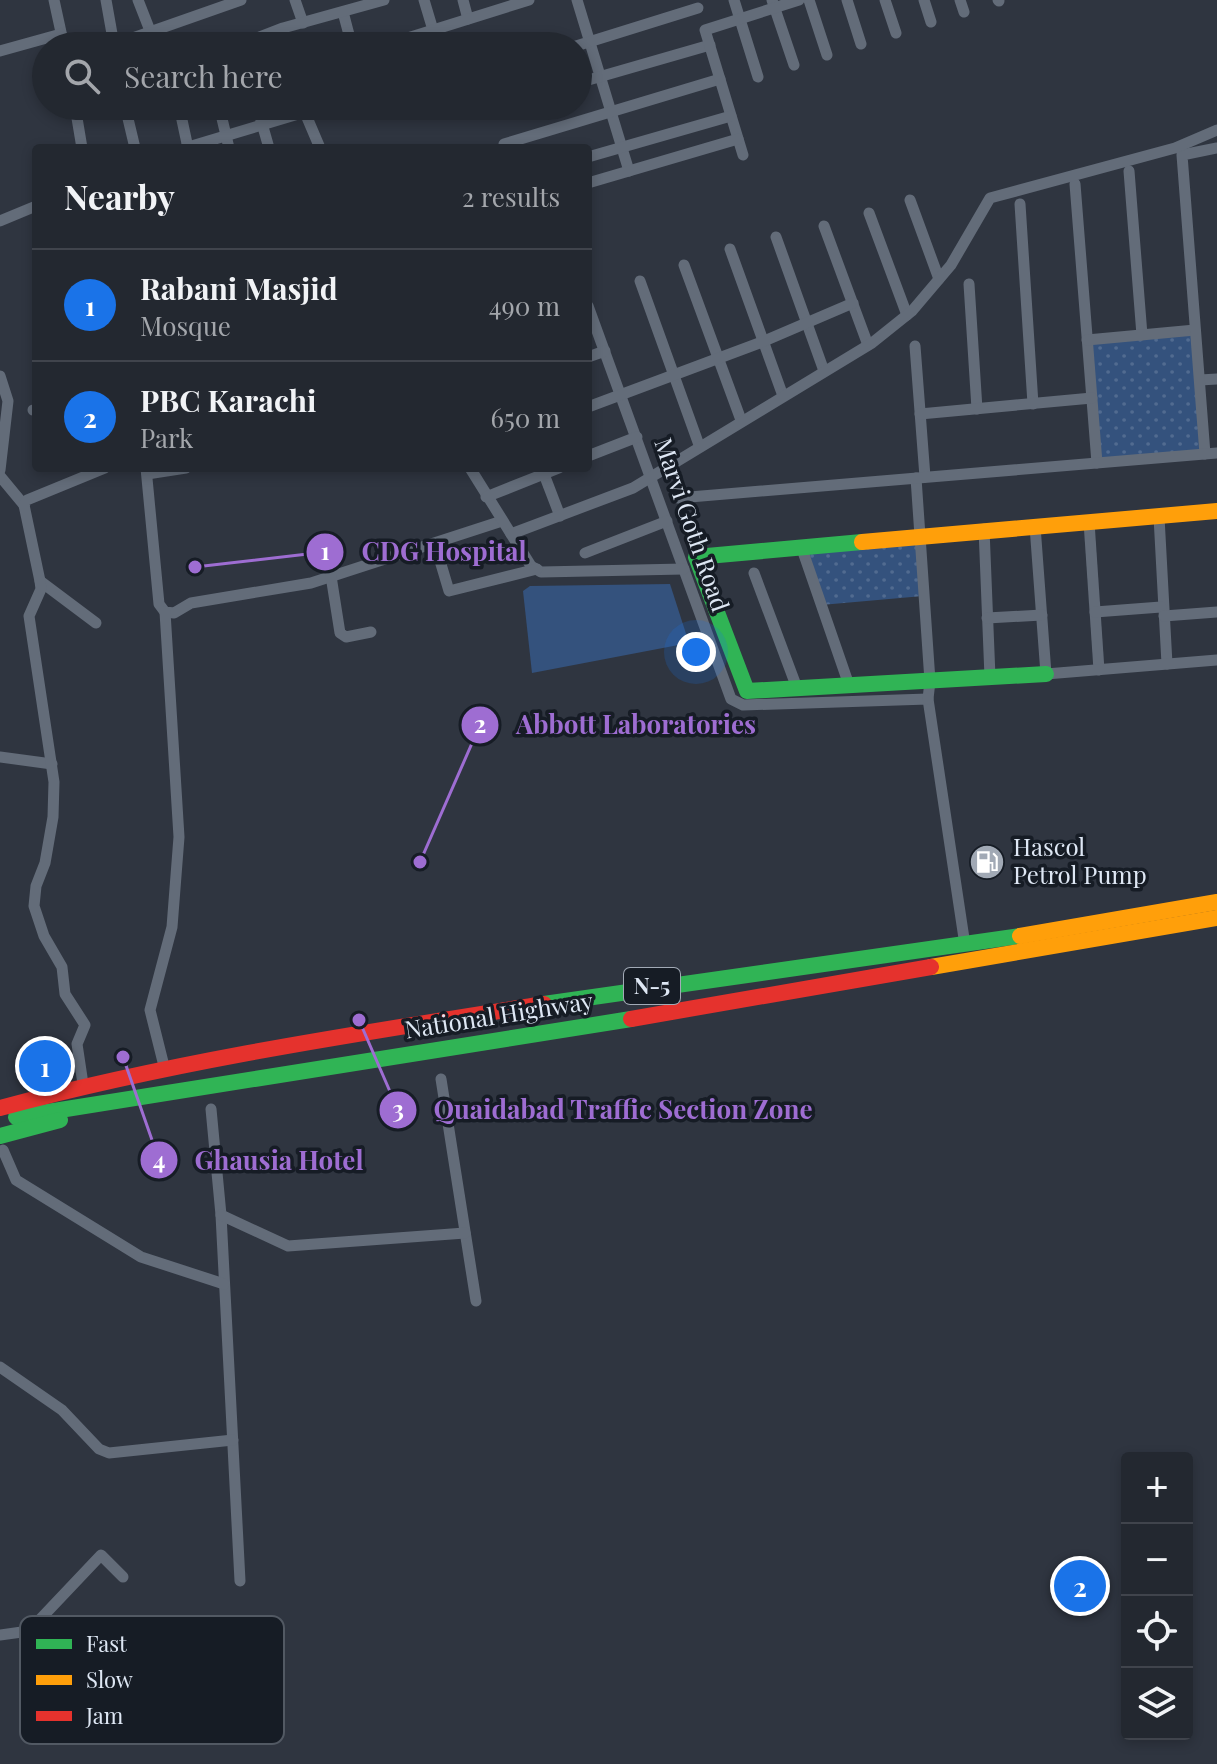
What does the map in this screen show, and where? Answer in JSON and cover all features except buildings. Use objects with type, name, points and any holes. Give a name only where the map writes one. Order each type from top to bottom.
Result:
[{"type":"main road","points":[[1046,674],[797,688],[743,688],[696,557],[984,529],[1217,511]]},
{"type":"main road","name":"National Highway","points":[[26,1110],[86,1084],[165,1070],[653,986],[965,945],[1217,902]]},
{"type":"main road","name":"National Highway","points":[[26,1110],[98,1107],[1217,918]]},
{"type":"main road","points":[[0,1095],[86,1084]]},
{"type":"main road","points":[[1,1146],[98,1107]]},
{"type":"main road","name":"N-5","points":[[0,1108],[26,1110]]},
{"type":"main road","name":"N-5","points":[[0,1120],[26,1110]]},
{"type":"street","points":[[54,0],[61,32]]},
{"type":"street","points":[[106,0],[110,32]]},
{"type":"street","points":[[138,0],[150,32],[217,4],[241,0]]},
{"type":"street","points":[[295,0],[303,23]]},
{"type":"street","points":[[274,32],[350,7],[384,0]]},
{"type":"street","points":[[424,0],[433,30]]},
{"type":"street","points":[[463,0],[468,19]]},
{"type":"street","points":[[427,32],[529,0]]},
{"type":"street","points":[[577,0],[587,32]]},
{"type":"street","points":[[734,0],[758,77]]},
{"type":"street","points":[[743,155],[705,30],[773,5],[799,0]]},
{"type":"street","points":[[809,0],[827,55]]},
{"type":"street","points":[[847,0],[861,44]]},
{"type":"street","points":[[885,0],[896,33]]},
{"type":"street","points":[[924,0],[931,22]]},
{"type":"street","points":[[773,5],[794,65]]},
{"type":"street","points":[[350,7],[351,32]]},
{"type":"street","points":[[592,41],[698,8]]},
{"type":"street","points":[[0,51],[32,45]]},
{"type":"street","points":[[592,79],[710,45]]},
{"type":"street","points":[[592,49],[629,171]]},
{"type":"street","points":[[592,117],[720,79]]},
{"type":"street","points":[[592,156],[731,116]]},
{"type":"street","points":[[77,120],[81,144]]},
{"type":"street","points":[[128,120],[134,144]]},
{"type":"street","points":[[182,120],[186,144]]},
{"type":"street","points":[[222,120],[228,142],[273,120]]},
{"type":"street","points":[[261,120],[268,144]]},
{"type":"street","points":[[309,120],[318,144]]},
{"type":"street","points":[[504,144],[583,120]]},
{"type":"street","points":[[511,534],[633,488],[651,473],[868,345],[907,315],[939,279],[990,198],[1175,148],[1217,130]]},
{"type":"street","points":[[592,182],[738,139]]},
{"type":"street","points":[[678,498],[1211,454],[1195,330],[1182,155],[1217,148]]},
{"type":"street","points":[[1129,171],[1142,335]]},
{"type":"street","points":[[1075,184],[1097,463]]},
{"type":"street","points":[[910,200],[939,279]]},
{"type":"street","points":[[1020,204],[1033,404]]},
{"type":"street","points":[[0,221],[32,208]]},
{"type":"street","points":[[869,213],[907,315]]},
{"type":"street","points":[[824,226],[868,345]]},
{"type":"street","points":[[776,237],[824,371]]},
{"type":"street","points":[[730,249],[783,396]]},
{"type":"street","points":[[684,265],[741,420]]},
{"type":"street","points":[[640,281],[699,445]]},
{"type":"street","points":[[969,284],[977,409]]},
{"type":"street","points":[[592,405],[762,342],[853,303]]},
{"type":"street","name":"Marvi Goth Road","points":[[592,317],[651,473],[726,692],[737,704],[928,699]]},
{"type":"street","points":[[1087,340],[1195,330]]},
{"type":"street","points":[[915,346],[920,414],[919,536],[930,681],[928,699],[965,945]]},
{"type":"street","points":[[592,356],[605,351]]},
{"type":"street","points":[[0,376],[8,401],[0,470]]},
{"type":"street","points":[[1200,380],[1217,379]]},
{"type":"street","points":[[920,414],[1092,398]]},
{"type":"street","points":[[592,454],[637,437]]},
{"type":"street","points":[[24,505],[27,500],[95,472]]},
{"type":"street","points":[[146,472],[159,604],[165,612],[179,837],[172,927],[150,1010],[165,1070]]},
{"type":"street","points":[[472,472],[531,566],[537,569]]},
{"type":"street","points":[[486,497],[541,472]]},
{"type":"street","points":[[543,472],[560,516]]},
{"type":"street","points":[[0,476],[24,505],[41,589],[29,616],[52,764],[53,817],[34,906],[44,936],[62,967],[65,994],[85,1025],[77,1044],[86,1084]]},
{"type":"street","points":[[1159,517],[1167,664]]},
{"type":"street","points":[[165,612],[174,613],[191,603],[331,576],[502,521]]},
{"type":"street","points":[[585,553],[667,521]]},
{"type":"street","points":[[1089,522],[1099,670]]},
{"type":"street","points":[[1035,526],[1046,674],[1217,660]]},
{"type":"street","points":[[984,529],[990,677]]},
{"type":"street","points":[[435,544],[449,591],[537,569],[684,569]]},
{"type":"street","points":[[802,549],[849,685]]},
{"type":"street","points":[[754,573],[797,688]]},
{"type":"street","points":[[331,576],[340,633],[346,637],[371,632]]},
{"type":"street","points":[[40,581],[96,623]]},
{"type":"street","points":[[1095,612],[1217,612]]},
{"type":"street","points":[[987,618],[1042,615]]},
{"type":"street","points":[[0,757],[52,764]]},
{"type":"street","points":[[441,1079],[476,1301]]},
{"type":"street","points":[[211,1109],[221,1215],[240,1581]]},
{"type":"street","points":[[1,1146],[16,1180],[141,1257],[224,1284]]},
{"type":"street","points":[[0,1182],[11,1171]]},
{"type":"street","points":[[221,1215],[288,1246],[465,1233]]},
{"type":"street","points":[[0,1367],[62,1410],[99,1449],[109,1453],[233,1440]]},
{"type":"street","points":[[43,1616],[101,1555],[123,1577]]},
{"type":"street","points":[[0,1635],[20,1632]]},
{"type":"shaded area","points":[[1195,330],[1205,454],[1097,463],[1087,340]]},
{"type":"shaded area","points":[[919,536],[923,596],[821,605],[802,549]]},
{"type":"shaded area","points":[[670,584],[689,643],[532,673],[523,591],[530,586]]},
{"type":"traffic: fast","points":[[862,542],[696,557],[747,691],[1046,674]]},
{"type":"traffic: fast","points":[[544,1004],[1020,936]]},
{"type":"traffic: fast","points":[[16,1117],[631,1019]]},
{"type":"traffic: fast","points":[[0,1136],[60,1120]]},
{"type":"traffic: slow","points":[[862,542],[1217,511]]},
{"type":"traffic: slow","points":[[1020,936],[1217,902]]},
{"type":"traffic: slow","points":[[931,967],[1217,918]]},
{"type":"traffic: jam","points":[[631,1019],[931,967]]},
{"type":"traffic: jam","points":[[0,1108],[203,1062],[544,1004]]},
{"type":"place","name":"CDG Hospital","points":[[195,567]]},
{"type":"place","name":"Abbott Laboratories","points":[[420,862]]},
{"type":"place","name":"Hascol Petrol Pump","points":[[987,862]]},
{"type":"place","name":"Quaidabad Traffic Section Zone","points":[[359,1020]]},
{"type":"place","name":"Ghausia Hotel","points":[[123,1057]]},
{"type":"place","name":"Rabani Masjid","points":[[45,1066]]},
{"type":"place","name":"PBC Karachi","points":[[1080,1586]]}]
